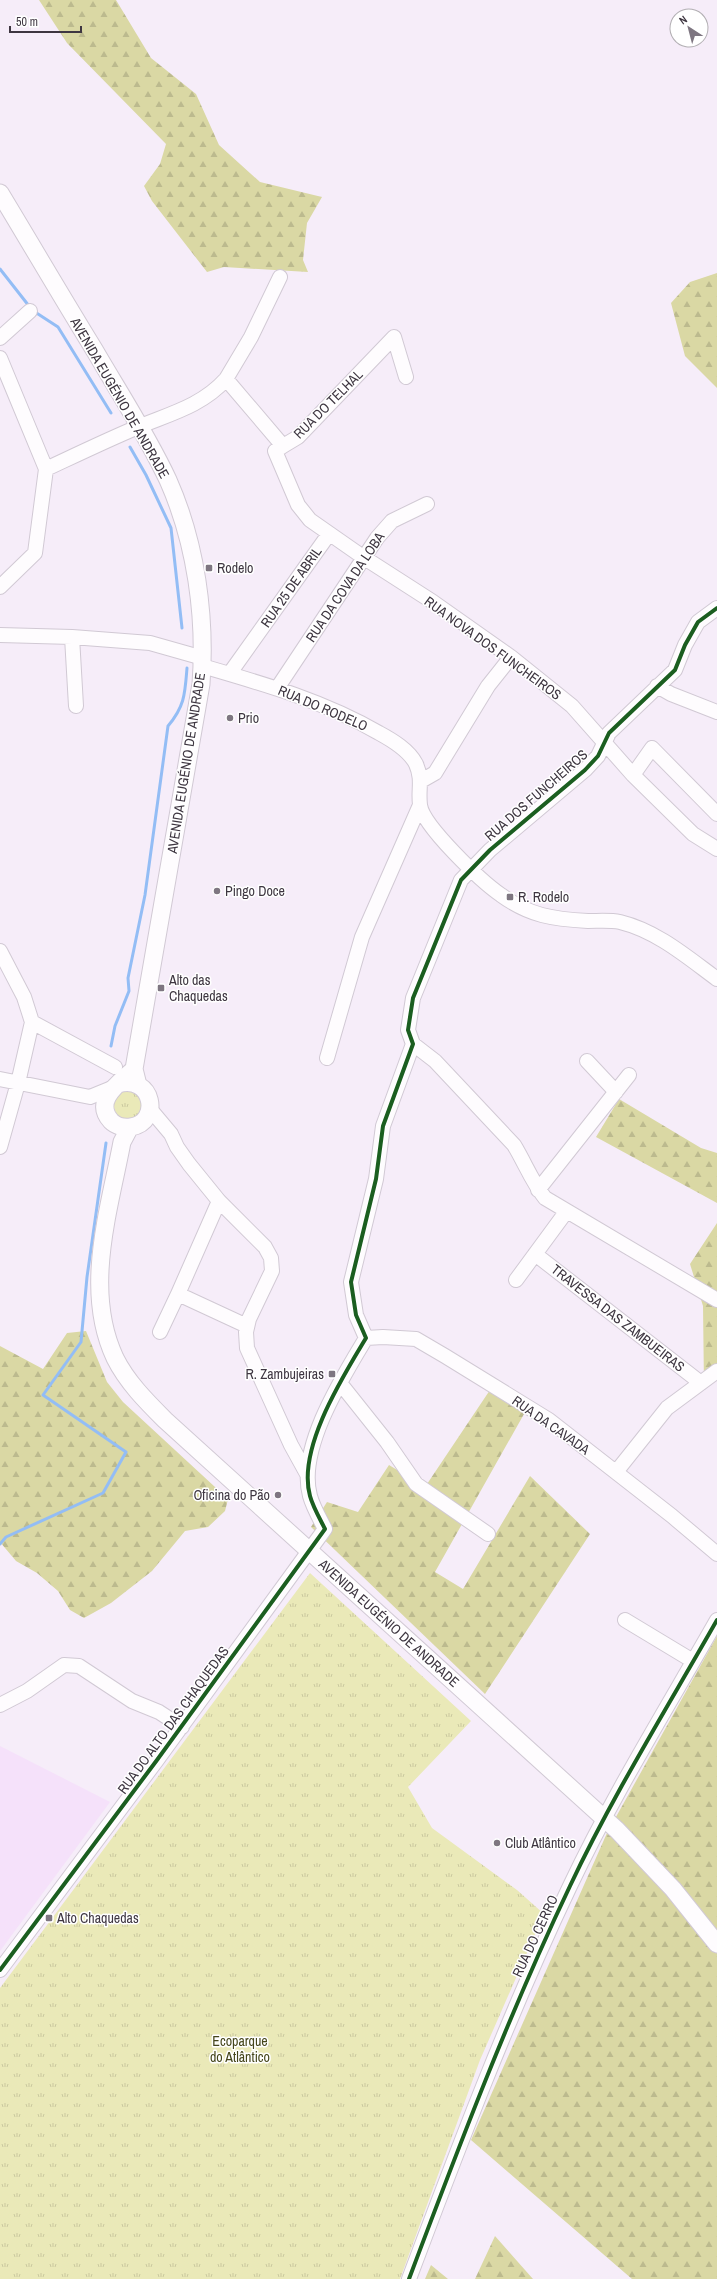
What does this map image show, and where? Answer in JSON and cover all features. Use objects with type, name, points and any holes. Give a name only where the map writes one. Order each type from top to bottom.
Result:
[{"type":"main road","name":"AVENIDA EUGÉNIO DE ANDRADE","points":[[0,193],[140,426],[168,480],[183,520],[196,576],[202,662],[200,691],[134,1069],[138,1085],[148,1095],[128,1123],[100,1261],[99,1292],[104,1327],[115,1358],[136,1390],[165,1420],[605,1818],[648,1861],[717,1944]]},
{"type":"main road","name":"AVENIDA EUGÉNIO DE ANDRADE","points":[[128,1123],[105,1101],[115,1086],[134,1069]]},
{"type":"main road","points":[[115,1086],[125,1082],[138,1085]]},
{"type":"street","points":[[46,469],[140,426],[184,410],[218,388],[226,379],[251,338],[280,277]]},
{"type":"street","points":[[0,338],[30,311]]},
{"type":"street","name":"RUA DO TELHAL","points":[[226,379],[283,446],[298,437],[394,337],[406,377]]},
{"type":"street","points":[[0,358],[46,469],[35,553],[0,587]]},
{"type":"street","points":[[283,446],[275,451],[298,505],[310,520],[329,534]]},
{"type":"street","name":"RUA DA COVA DA LOBA","points":[[278,687],[363,557],[392,521],[428,504]]},
{"type":"street","name":"RUA 25 DE ABRIL","points":[[230,673],[329,534],[363,557]]},
{"type":"street","name":"RUA NOVA DOS FUNCHEIROS","points":[[363,557],[433,602],[511,657],[572,706],[633,775],[692,834],[717,849]]},
{"type":"street","name":"RUA DOS FUNCHEIROS","points":[[413,1044],[408,1030],[413,998],[461,880],[534,811],[585,770],[598,756],[609,733],[675,670],[685,645],[698,622],[717,608]]},
{"type":"street","name":"RUA DO RODELO","points":[[0,635],[72,636],[150,643],[230,673],[278,687],[351,716],[405,750],[415,763],[421,781],[420,805]]},
{"type":"street","points":[[72,636],[76,706]]},
{"type":"street","points":[[421,781],[435,773],[488,686],[511,657]]},
{"type":"street","points":[[657,686],[671,694],[717,712]]},
{"type":"street","points":[[633,775],[652,748],[717,814]]},
{"type":"street","points":[[420,805],[424,815],[445,844],[500,894],[529,911],[555,919],[619,922],[645,930],[673,946],[717,979]]},
{"type":"street","points":[[327,1058],[338,1025],[362,937],[420,805]]},
{"type":"street","points":[[0,951],[24,997],[32,1022],[18,1083],[0,1147]]},
{"type":"street","points":[[32,1022],[115,1066]]},
{"type":"street","points":[[307,1474],[312,1451],[325,1412],[366,1338],[356,1315],[351,1282],[376,1179],[383,1126],[413,1044],[435,1061],[514,1145],[538,1190],[545,1198],[566,1212],[717,1300]]},
{"type":"street","points":[[586,1061],[616,1092]]},
{"type":"street","points":[[538,1190],[629,1075]]},
{"type":"street","points":[[0,1078],[90,1097],[128,1123],[163,1124],[171,1134],[177,1147],[189,1164],[219,1201],[265,1248],[271,1258],[272,1271],[246,1332],[247,1348],[291,1445],[307,1474]]},
{"type":"street","points":[[90,1097],[115,1086]]},
{"type":"street","points":[[160,1332],[219,1201]]},
{"type":"street","points":[[516,1280],[566,1212]]},
{"type":"street","name":"TRAVESSA DAS ZAMBUEIRAS","points":[[535,1254],[701,1383]]},
{"type":"street","points":[[178,1294],[248,1326]]},
{"type":"street","name":"RUA DA CAVADA","points":[[366,1338],[382,1337],[416,1339],[549,1420],[717,1554]]},
{"type":"street","points":[[616,1472],[667,1408],[717,1371]]},
{"type":"street","points":[[340,1383],[387,1442],[416,1484],[488,1534]]},
{"type":"street","name":"RUA DO ALTO DAS CHAQUEDAS","points":[[0,1970],[182,1727],[310,1552],[325,1529],[310,1497],[307,1474]]},
{"type":"street","points":[[625,1620],[694,1661]]},
{"type":"street","name":"RUA DO CERRO","points":[[409,2279],[472,2109],[516,2002],[570,1884],[605,1818],[717,1620]]},
{"type":"street","points":[[0,1705],[27,1691],[64,1665],[79,1666],[132,1701],[159,1712],[182,1727]]},
{"type":"shaded area","points":[[0,1746],[110,1802],[0,1951]]},
{"type":"green space","points":[[39,0],[116,0],[151,58],[196,94],[219,145],[260,182],[322,197],[307,223],[303,260],[308,272],[224,267],[207,272],[152,201],[144,186],[160,164],[166,144],[67,43]]},
{"type":"green space","points":[[717,273],[717,388],[685,356],[671,303],[690,282]]},
{"type":"green space","points":[[135,1090],[145,1107],[135,1120],[119,1118],[114,1107],[115,1098],[120,1091]]},
{"type":"green space","points":[[619,1099],[701,1148],[717,1153],[717,1203],[596,1137]]},
{"type":"green space","points":[[717,1223],[717,1379],[702,1391],[700,1390],[704,1387],[703,1306],[690,1264]]},
{"type":"green space","points":[[86,1331],[107,1382],[123,1402],[228,1499],[225,1511],[208,1527],[185,1531],[152,1571],[111,1603],[84,1618],[70,1610],[58,1591],[37,1573],[16,1561],[0,1542],[0,1346],[43,1369],[67,1333]]},
{"type":"green space","points":[[490,1390],[524,1414],[435,1572],[463,1589],[530,1476],[590,1534],[485,1694],[311,1527],[327,1502],[358,1512],[389,1465],[425,1487]]},
{"type":"green space","name":"Ecoparque do Atlântico","points":[[310,1573],[471,1721],[408,1787],[432,1828],[517,1890],[544,1914],[480,2060],[400,2279],[0,2279],[0,1988]]},
{"type":"green space","points":[[717,1636],[717,2279],[632,2279],[471,2140],[607,1833]]},
{"type":"green space","points":[[495,2236],[533,2279],[475,2279]]},
{"type":"green space","points":[[431,2265],[448,2279],[425,2279]]},
{"type":"waterway","points":[[0,269],[29,306]]},
{"type":"waterway","points":[[35,312],[58,327],[111,413]]},
{"type":"waterway","points":[[130,447],[146,475],[171,528],[182,628]]},
{"type":"waterway","points":[[111,1046],[115,1026],[129,991],[128,978],[145,895],[168,726],[178,712],[183,699],[187,668]]},
{"type":"waterway","points":[[0,1544],[6,1537],[103,1493],[126,1452],[43,1395],[81,1342],[87,1277],[106,1143]]},
{"type":"cycle path","points":[[0,1970],[157,1760],[325,1529],[310,1496],[308,1477],[310,1457],[324,1414],[345,1373],[366,1338],[356,1315],[351,1282],[376,1179],[383,1126],[413,1044],[408,1030],[413,998],[461,880],[490,850],[585,770],[598,756],[609,733],[675,670],[685,645],[698,622],[717,608]]},
{"type":"cycle path","points":[[409,2279],[505,2032],[570,1886],[622,1785],[717,1620]]},
{"type":"place","name":"Rodelo","points":[[209,568]]},
{"type":"place","name":"Prio","points":[[230,718]]},
{"type":"place","name":"Pingo Doce","points":[[217,891]]},
{"type":"place","name":"R. Rodelo","points":[[510,897]]},
{"type":"place","name":"Alto das Chaquedas","points":[[161,988]]},
{"type":"place","name":"R. Zambujeiras","points":[[332,1374]]},
{"type":"place","name":"Oficina do Pão","points":[[278,1495]]},
{"type":"place","name":"Club Atlântico","points":[[497,1843]]},
{"type":"place","name":"Alto Chaquedas","points":[[49,1918]]}]
